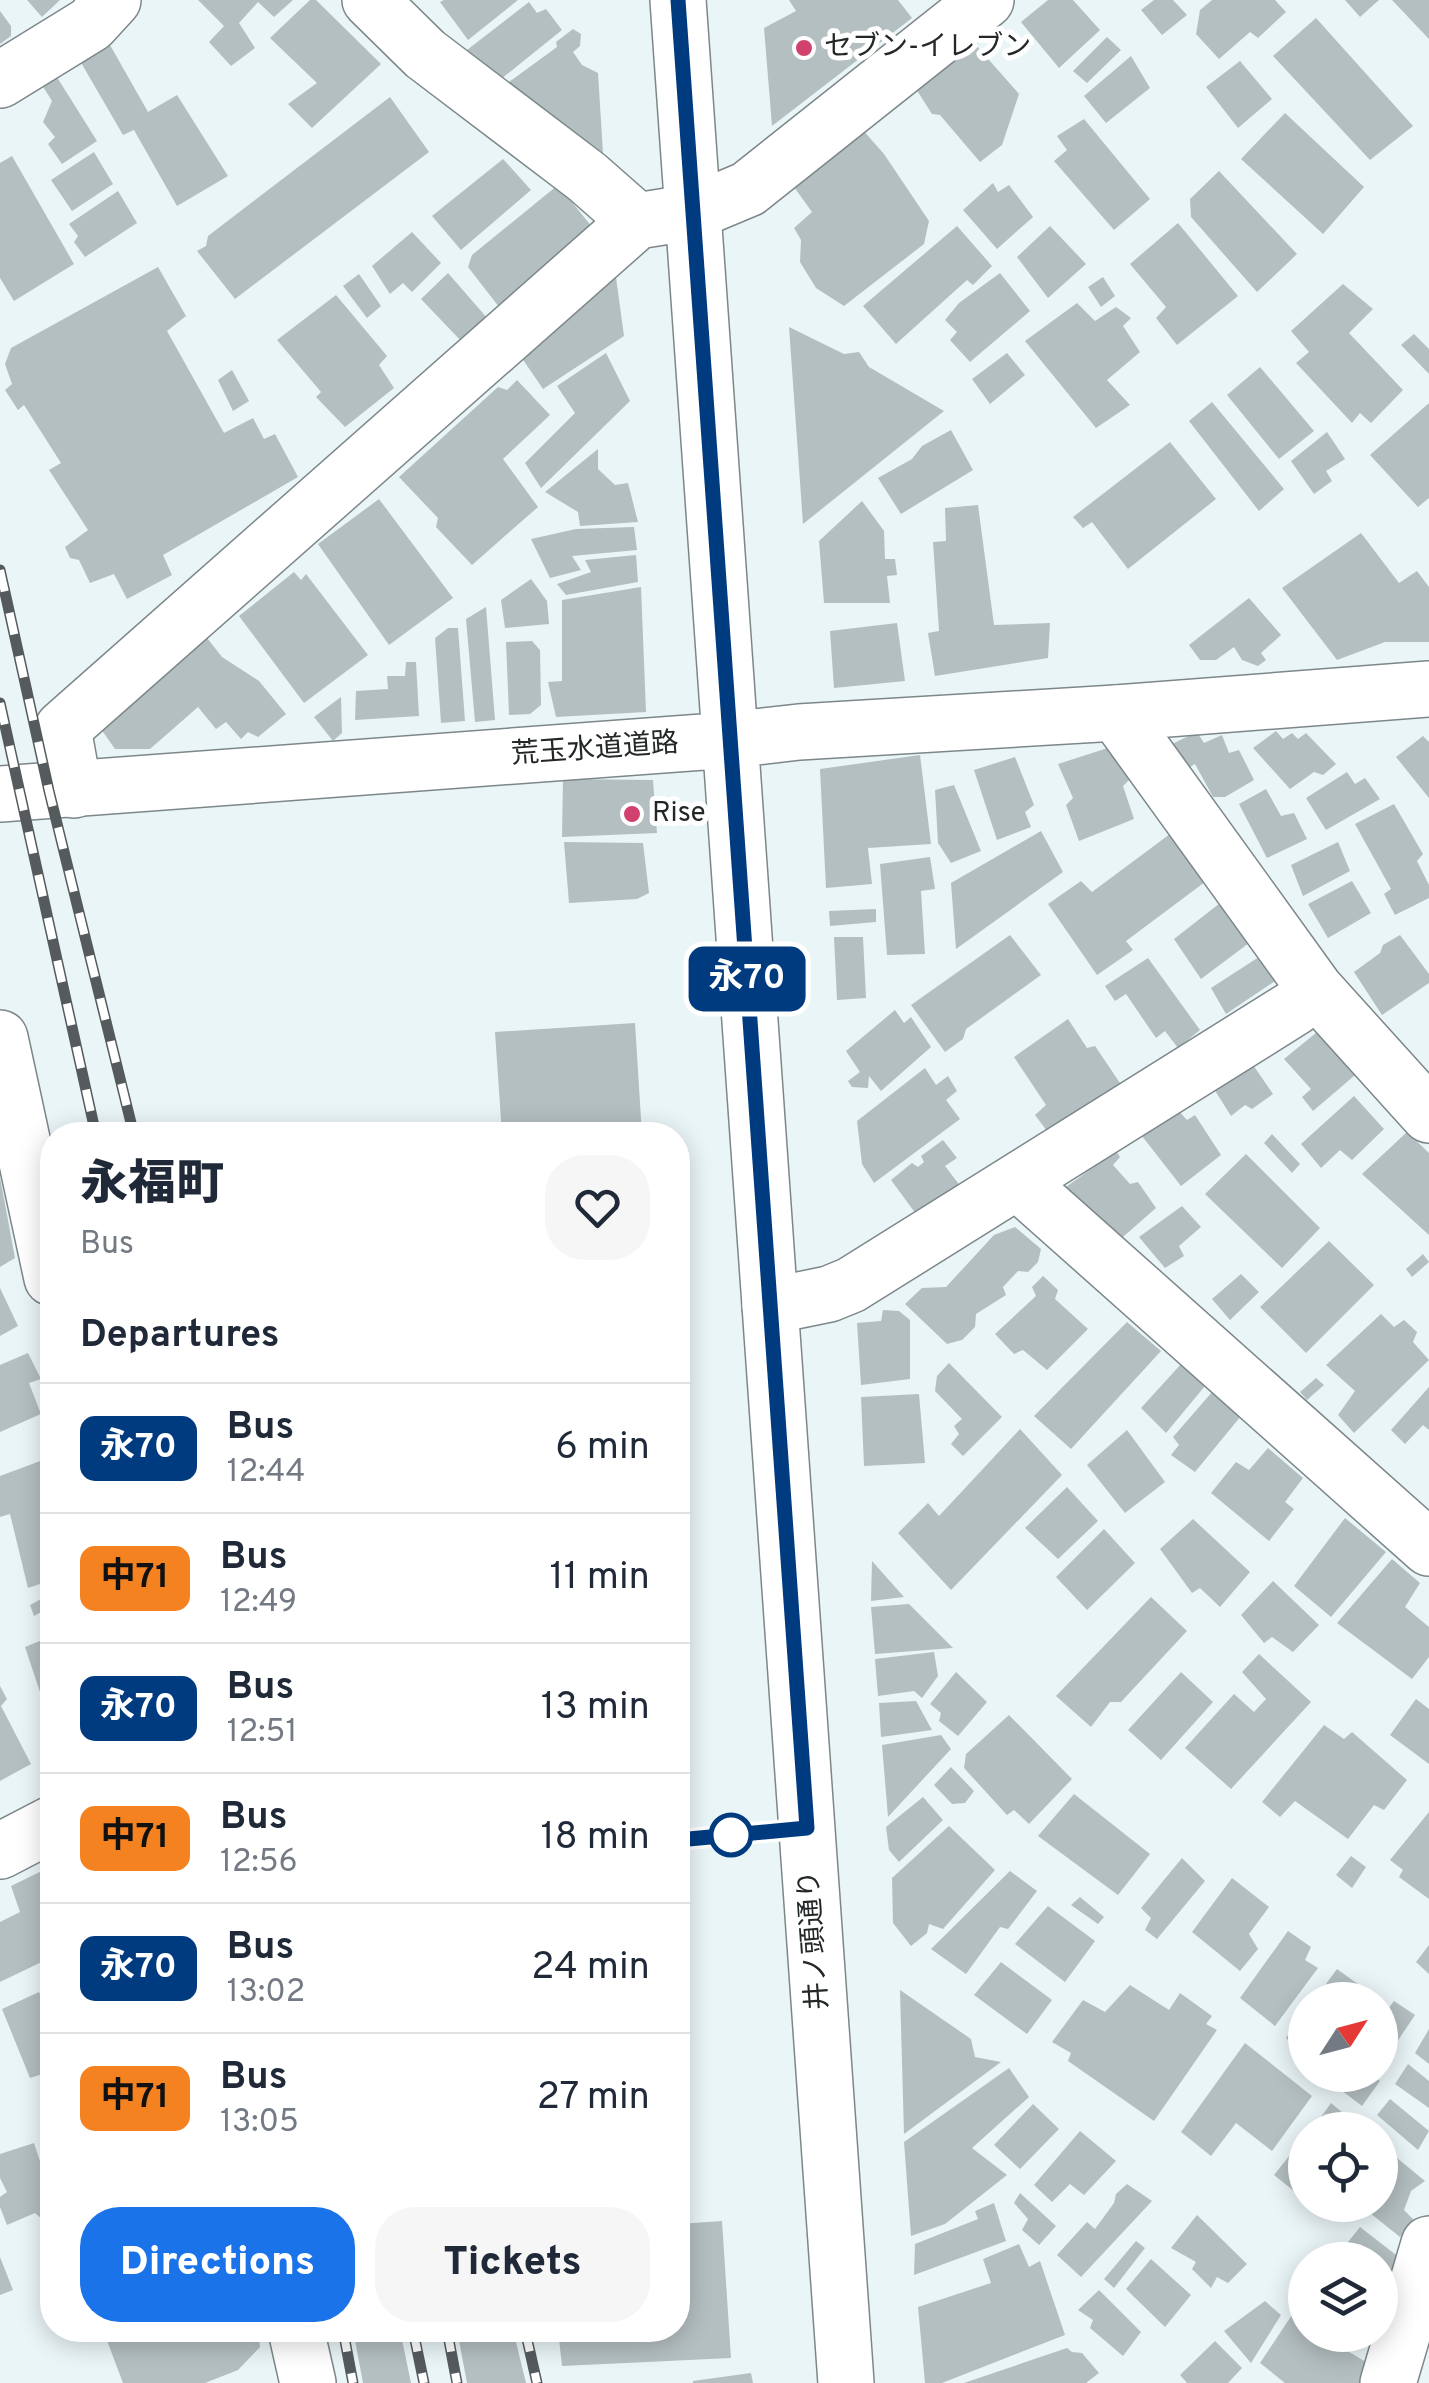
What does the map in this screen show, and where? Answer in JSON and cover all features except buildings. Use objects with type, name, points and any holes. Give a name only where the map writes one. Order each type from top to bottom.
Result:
[{"type":"street","points":[[0,80],[91,24],[114,0]]},
{"type":"street","points":[[370,0],[425,54],[587,176],[637,220]]},
{"type":"street","name":"井ノ頭通り","points":[[678,0],[846,2383]]},
{"type":"street","points":[[74,790],[63,728],[637,220],[693,212],[748,189],[986,0]]},
{"type":"street","name":"荒玉水道道路","points":[[0,794],[798,732],[1429,689]]},
{"type":"street","points":[[1116,713],[1316,990],[1429,1116]]},
{"type":"street","points":[[770,1306],[852,1286],[1294,1008],[1316,990]]},
{"type":"street","points":[[0,1038],[40,1223]]},
{"type":"street","points":[[1018,1184],[1429,1548]]},
{"type":"street","points":[[0,1851],[40,1830]]},
{"type":"street","points":[[1404,2375],[1429,2244]]},
{"type":"railway","points":[[0,570],[49,791],[131,1122]]},
{"type":"railway","points":[[0,703],[93,1122]]},
{"type":"railway","points":[[345,2342],[353,2383]]},
{"type":"railway","points":[[415,2342],[424,2383]]},
{"type":"railway","points":[[449,2342],[457,2383]]},
{"type":"railway","points":[[528,2342],[537,2383]]},
{"type":"bus line","name":"永70","points":[[678,0],[807,1828],[690,1839]]},
{"type":"place","name":"セブン-イレブン","points":[[804,48]]},
{"type":"place","name":"Rise","points":[[632,814]]}]
